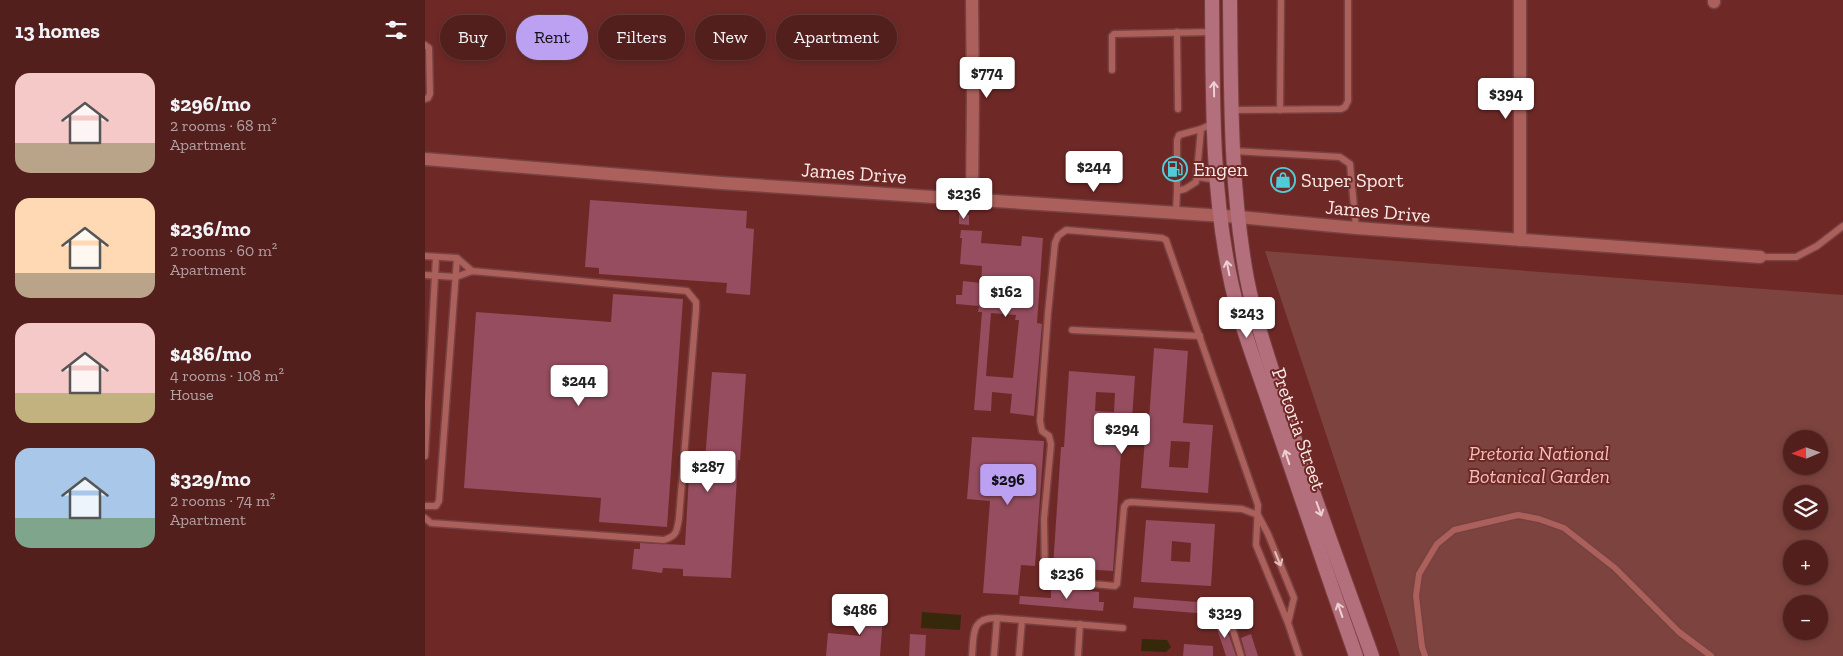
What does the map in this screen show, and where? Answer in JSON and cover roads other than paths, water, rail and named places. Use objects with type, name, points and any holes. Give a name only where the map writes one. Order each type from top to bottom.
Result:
[{"type":"main road","name":"Pretoria Street","points":[[1212,0],[1219,215],[1229,272],[1239,313],[1356,656]]},
{"type":"main road","name":"Pretoria Street","points":[[1230,0],[1232,151],[1247,280],[1264,346],[1306,474],[1372,656]]},
{"type":"street","points":[[971,0],[973,96],[972,199]]},
{"type":"street","points":[[1520,0],[1520,240]]},
{"type":"street","name":"James Drive","points":[[425,159],[721,183],[1219,215],[1356,228],[1760,257]]},
{"type":"lane","points":[[1280,110],[1281,0]]},
{"type":"lane","points":[[1232,110],[1341,109],[1345,107],[1348,101],[1348,0]]},
{"type":"lane","points":[[1177,32],[1177,109]]},
{"type":"lane","points":[[1112,70],[1112,36],[1114,34],[1213,32]]},
{"type":"lane","points":[[425,46],[429,48],[430,94],[428,98],[425,98]]},
{"type":"lane","points":[[1176,213],[1177,140],[1179,134],[1201,129],[1215,122]]},
{"type":"lane","points":[[1177,191],[1194,185],[1198,177],[1201,129]]},
{"type":"lane","points":[[1232,151],[1333,157],[1346,160],[1350,164],[1356,228]]},
{"type":"lane","points":[[1198,177],[1217,180]]},
{"type":"lane","points":[[1760,257],[1796,257],[1817,246],[1843,226]]},
{"type":"lane","points":[[1288,623],[1294,598],[1269,534],[1258,515],[1242,509],[1127,503],[1124,507],[1117,584],[1115,586],[1049,580],[1045,576],[1044,519],[1051,444],[1049,436],[1042,431],[1041,421],[1055,243],[1058,236],[1066,230],[1162,238],[1166,240],[1258,505],[1258,515],[1256,545],[1288,623],[1299,656]]},
{"type":"lane","points":[[425,256],[457,258],[472,271]]},
{"type":"lane","points":[[425,456],[436,257]]},
{"type":"lane","points":[[425,506],[436,506],[439,501],[457,258]]},
{"type":"lane","points":[[425,275],[456,277],[472,271],[687,291],[696,302],[677,531],[672,538],[664,540],[431,522],[425,518]]},
{"type":"lane","points":[[1073,330],[1200,336]]},
{"type":"lane","points":[[1425,656],[1422,647],[1416,596],[1419,574],[1437,544],[1454,530],[1518,515],[1539,519],[1564,528],[1615,568],[1679,632],[1711,656]]},
{"type":"lane","points":[[993,656],[997,618]]},
{"type":"lane","points":[[972,656],[974,629],[977,623],[983,619],[997,618],[1123,628]]},
{"type":"lane","points":[[1229,618],[1241,656]]},
{"type":"lane","points":[[1019,656],[1022,620]]},
{"type":"lane","points":[[1078,656],[1080,624]]},
{"type":"place","name":"Engen","points":[[1175,169]]},
{"type":"place","name":"Super Sport","points":[[1283,180]]},
{"type":"park label","name":"Pretoria National Botanical Garden","points":[[1539,464]]}]
